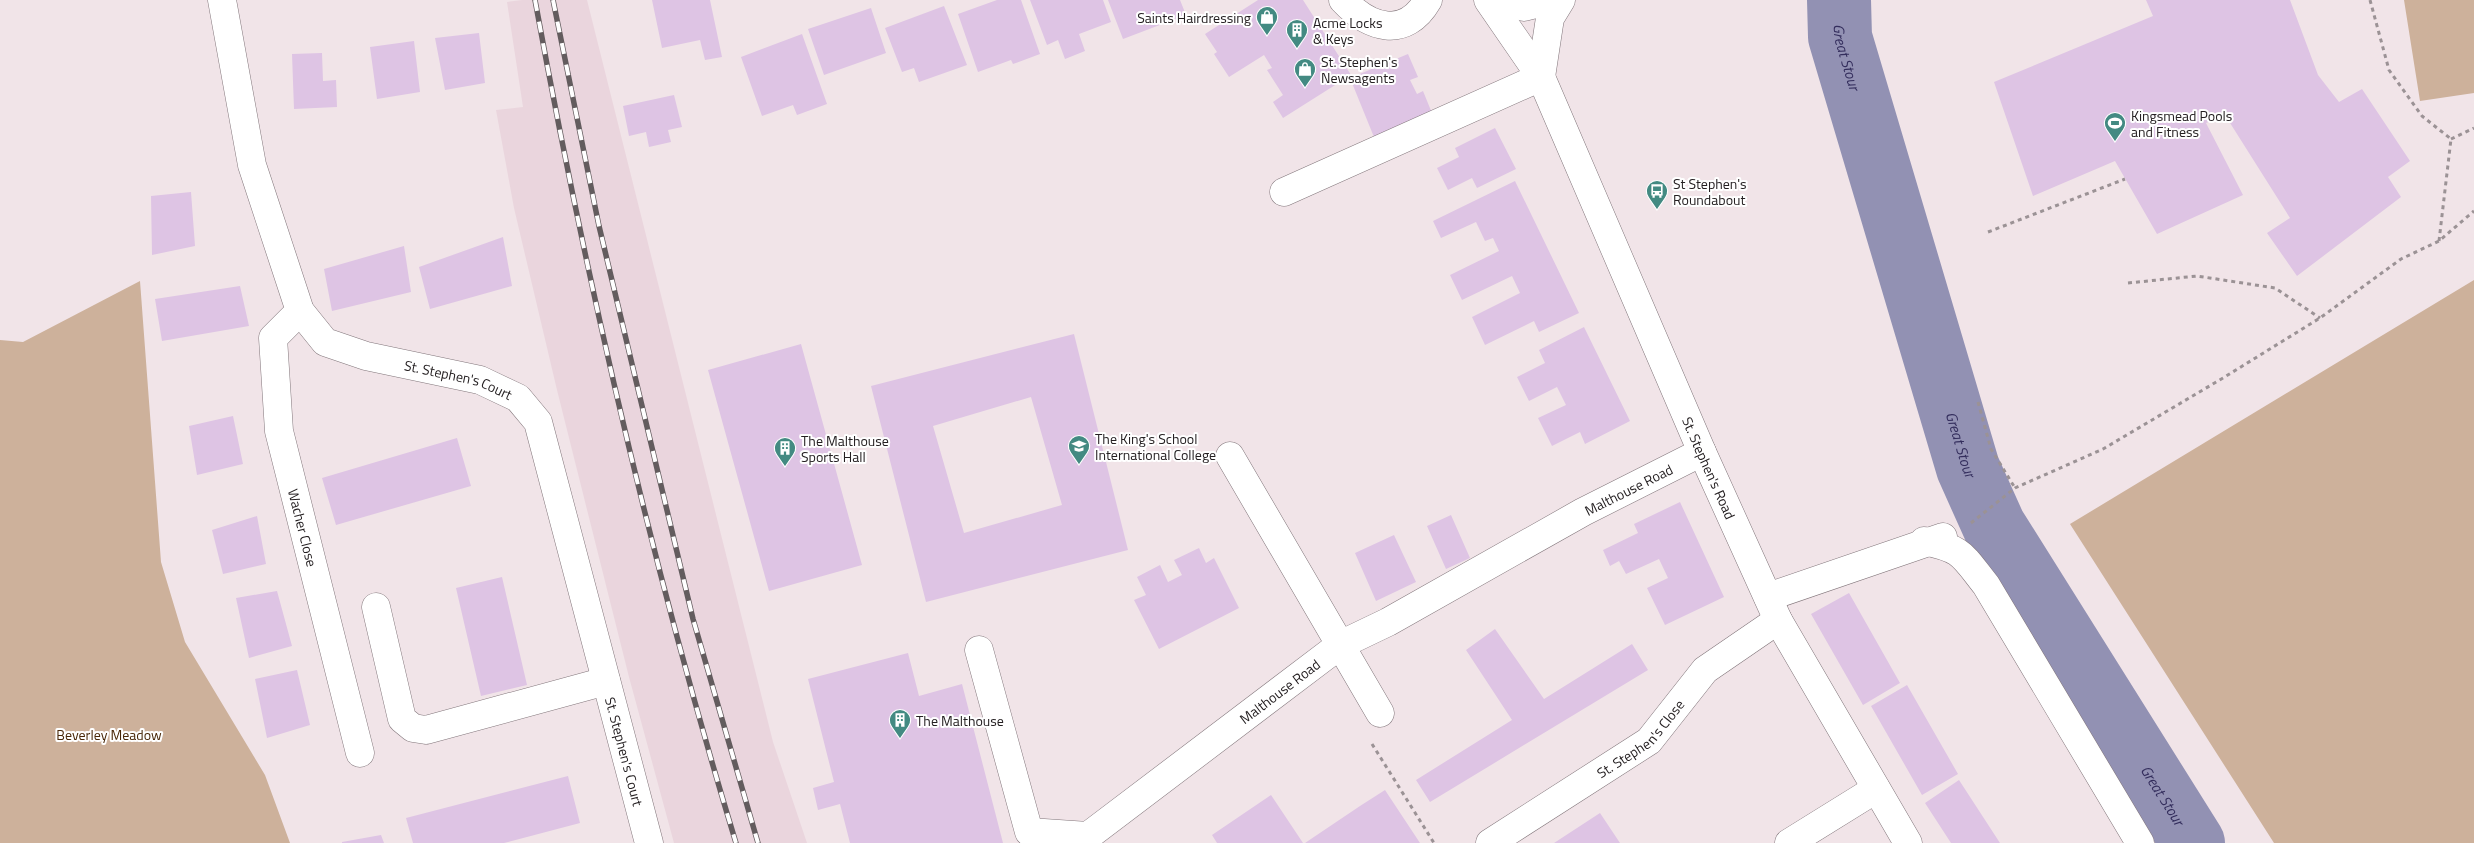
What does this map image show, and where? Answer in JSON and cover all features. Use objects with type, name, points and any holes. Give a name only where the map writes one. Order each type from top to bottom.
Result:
[{"type":"street","name":"St. Stephen's Court","points":[[222,0],[252,165],[300,311],[325,342],[366,356],[480,380],[518,398],[538,422],[649,843]]},
{"type":"street","points":[[1343,0],[1357,15],[1380,26],[1402,24],[1424,7],[1428,0]]},
{"type":"street","name":"St. Stephen's Road","points":[[1488,0],[1541,77],[1702,452],[1773,609],[1908,843]]},
{"type":"street","points":[[1497,0],[1524,7],[1552,0]]},
{"type":"street","points":[[1284,192],[1541,77],[1550,18],[1561,0]]},
{"type":"street","name":"Wacher Close","points":[[300,311],[273,338],[279,431],[360,753]]},
{"type":"street","name":"Malthouse Road","points":[[979,650],[1029,832],[1088,836],[1340,645],[1388,622],[1583,512],[1702,452]]},
{"type":"street","points":[[1230,456],[1380,713]]},
{"type":"street","name":"St. Stephen's Close","points":[[1490,843],[1649,741],[1705,670],[1773,609],[1924,541],[1958,532]]},
{"type":"street","points":[[1924,541],[1950,547],[1961,553],[1986,585],[2140,843]]},
{"type":"street","points":[[376,607],[402,720],[413,728],[426,730],[606,681]]},
{"type":"street","points":[[1789,843],[1876,789]]},
{"type":"path","points":[[2370,0],[2389,70],[2422,116],[2451,139]]},
{"type":"path","points":[[2451,139],[2474,128]]},
{"type":"path","points":[[2439,241],[2451,139]]},
{"type":"path","points":[[1988,232],[2125,179]]},
{"type":"path","points":[[1958,532],[2015,488],[2103,449],[2320,318],[2385,268],[2439,241],[2474,211]]},
{"type":"path","points":[[2128,283],[2197,276],[2275,288],[2320,318]]},
{"type":"path","points":[[1978,402],[1991,448],[2015,488]]},
{"type":"path","points":[[1369,739],[1434,843]]},
{"type":"shaded area","points":[[522,0],[587,0],[773,742],[807,843],[674,843],[629,677],[557,390],[514,208],[496,110],[523,107],[507,2]]},
{"type":"green space","points":[[2404,0],[2474,0],[2474,93],[2420,101]]},
{"type":"green space","points":[[2474,280],[2474,843],[2274,843],[2070,524]]},
{"type":"green space","name":"Beverley Meadow","points":[[140,281],[161,562],[185,642],[265,775],[290,843],[0,843],[0,340],[23,342]]},
{"type":"building","points":[[652,0],[710,0],[722,57],[705,60],[700,40],[662,48]]},
{"type":"building","points":[[997,0],[1021,0],[1040,54],[1013,64],[1011,60],[978,72],[958,14]]},
{"type":"building","points":[[1030,0],[1103,0],[1111,22],[1079,34],[1085,51],[1065,59],[1058,40],[1047,45]]},
{"type":"building","points":[[1108,0],[1180,0],[1186,15],[1123,39]]},
{"type":"building","points":[[1258,0],[1303,0],[1351,75],[1283,118],[1273,102],[1283,95],[1267,70],[1272,68],[1264,55],[1229,77],[1214,54],[1217,52],[1205,34]]},
{"type":"building","name":"Kingsmead Pools and Fitness","points":[[2146,0],[2290,0],[2318,75],[2339,102],[2362,89],[2410,161],[2388,177],[2401,197],[2297,276],[2267,233],[2290,218],[2225,115],[2206,123],[2243,195],[2157,234],[2115,161],[2033,196],[1994,82],[2153,16]]},
{"type":"building","points":[[944,6],[967,65],[919,82],[914,68],[902,72],[885,28]]},
{"type":"building","points":[[871,8],[886,53],[824,75],[808,29]]},
{"type":"building","points":[[479,33],[485,83],[445,90],[435,38]]},
{"type":"building","points":[[802,34],[827,104],[797,115],[793,105],[762,116],[741,57]]},
{"type":"building","points":[[414,41],[420,92],[377,99],[370,47]]},
{"type":"building","points":[[322,53],[323,81],[336,80],[337,107],[294,109],[292,54]]},
{"type":"building","points":[[1408,54],[1418,77],[1410,80],[1417,94],[1423,91],[1434,118],[1376,142],[1350,78]]},
{"type":"building","points":[[674,95],[682,127],[668,130],[671,142],[649,147],[646,132],[629,136],[623,106]]},
{"type":"building","points":[[1495,128],[1516,169],[1477,188],[1472,178],[1448,190],[1437,168],[1459,157],[1455,148]]},
{"type":"building","points":[[1515,181],[1579,313],[1539,332],[1534,321],[1485,345],[1472,317],[1520,293],[1512,276],[1462,300],[1450,275],[1499,251],[1493,238],[1485,241],[1476,222],[1441,238],[1433,221]]},
{"type":"building","points":[[191,192],[195,246],[152,255],[151,196]]},
{"type":"building","points":[[503,237],[512,286],[430,309],[419,267]]},
{"type":"building","points":[[404,246],[411,292],[332,311],[324,269]]},
{"type":"building","points":[[240,286],[249,326],[162,341],[155,299]]},
{"type":"building","points":[[1584,327],[1630,421],[1585,444],[1580,432],[1552,446],[1538,418],[1566,405],[1557,387],[1529,401],[1517,377],[1545,363],[1539,350]]},
{"type":"building","name":"The King's School International College","points":[[1074,334],[1128,550],[926,602],[871,386]],"holes":[[[1031,397],[1062,505],[964,533],[933,426]]]},
{"type":"building","name":"The Malthouse Sports Hall","points":[[801,344],[862,565],[769,591],[708,370]]},
{"type":"building","points":[[233,416],[243,464],[197,475],[189,426]]},
{"type":"building","points":[[457,438],[471,486],[336,525],[322,478]]},
{"type":"building","points":[[1680,502],[1724,597],[1665,625],[1647,588],[1668,578],[1659,559],[1626,574],[1619,561],[1610,566],[1603,550],[1638,533],[1634,524]]},
{"type":"building","points":[[1451,515],[1470,558],[1446,569],[1427,526]]},
{"type":"building","points":[[257,516],[266,564],[223,574],[212,530]]},
{"type":"building","points":[[1394,535],[1416,582],[1376,601],[1355,553]]},
{"type":"building","points":[[1199,548],[1206,563],[1214,558],[1239,608],[1159,649],[1134,600],[1146,595],[1137,577],[1160,565],[1168,582],[1182,575],[1174,560]]},
{"type":"building","points":[[502,577],[527,685],[481,696],[456,588]]},
{"type":"building","points":[[277,591],[292,646],[249,658],[236,598]]},
{"type":"building","points":[[1849,593],[1900,683],[1863,705],[1811,614]]},
{"type":"building","points":[[1495,629],[1544,699],[1632,644],[1648,670],[1430,802],[1416,780],[1512,720],[1466,650]]},
{"type":"building","name":"The Malthouse","points":[[908,653],[919,696],[962,684],[1003,843],[850,843],[840,804],[818,810],[813,788],[834,782],[808,679]]},
{"type":"building","points":[[297,670],[310,725],[267,738],[255,679]]},
{"type":"building","points":[[1907,685],[1958,774],[1922,795],[1871,706]]},
{"type":"building","points":[[568,776],[580,823],[504,843],[413,843],[406,818]]},
{"type":"building","points":[[1959,780],[2000,843],[1951,843],[1925,803]]},
{"type":"building","points":[[1385,790],[1420,843],[1305,843],[1360,806]]},
{"type":"building","points":[[1271,795],[1303,843],[1217,843],[1212,835]]},
{"type":"building","points":[[1600,813],[1620,843],[1554,843]]},
{"type":"building","points":[[381,835],[384,843],[342,843],[342,842]]},
{"type":"waterway","name":"Great Stour","points":[[1839,0],[1840,37],[1968,468],[1994,526],[2193,843]]},
{"type":"railway","points":[[535,0],[599,319],[649,530],[676,635],[736,843]]},
{"type":"railway","points":[[553,0],[599,226],[693,619],[758,843]]},
{"type":"place","name":"Saints Hairdressing","points":[[1267,36]]},
{"type":"place","name":"Acme Locks & Keys","points":[[1297,49]]},
{"type":"place","name":"St. Stephen's Newsagents","points":[[1305,88]]},
{"type":"place","name":"Kingsmead Pools and Fitness","points":[[2115,142]]},
{"type":"place","name":"St Stephen's Roundabout","points":[[1657,210]]},
{"type":"place","name":"The King's School International College","points":[[1079,465]]},
{"type":"place","name":"The Malthouse Sports Hall","points":[[785,467]]},
{"type":"place","name":"The Malthouse","points":[[900,739]]}]
